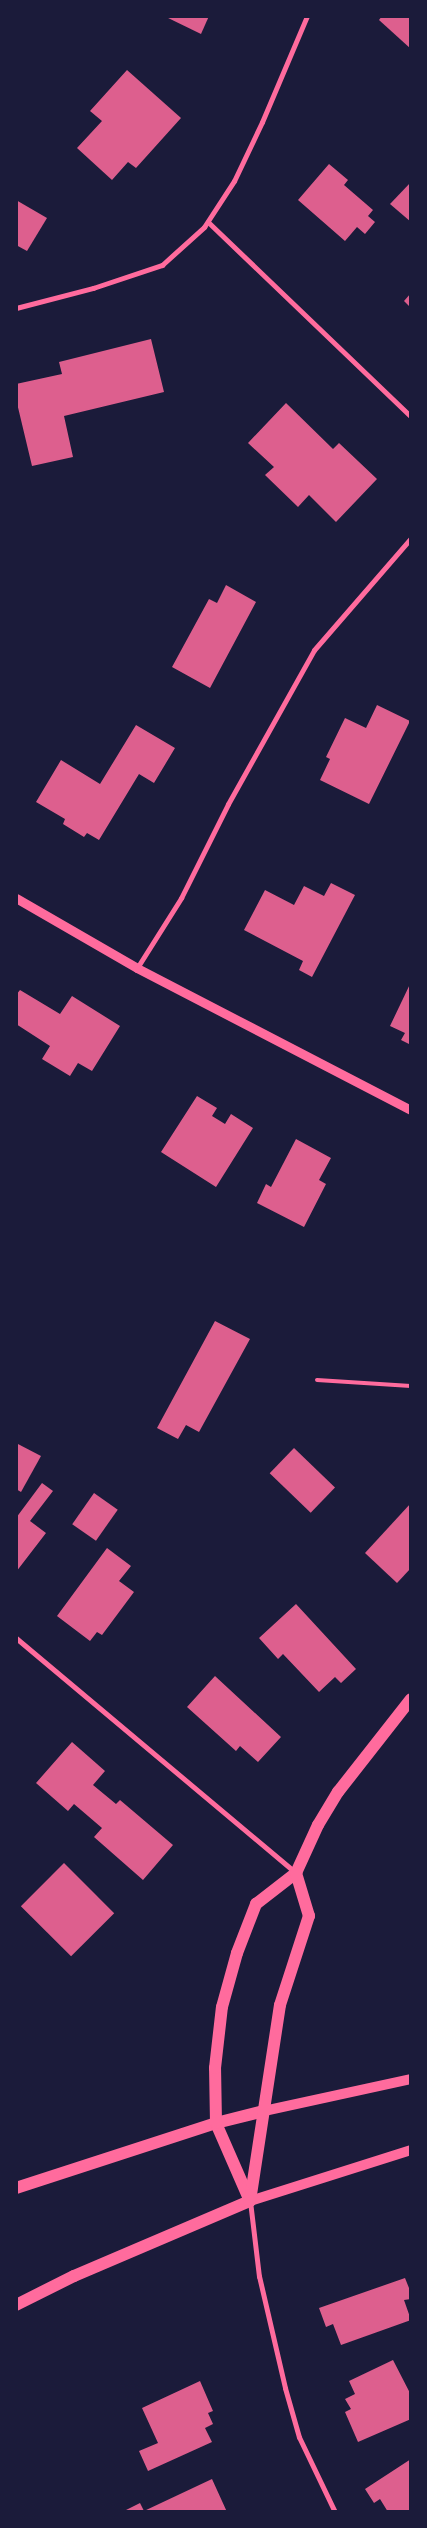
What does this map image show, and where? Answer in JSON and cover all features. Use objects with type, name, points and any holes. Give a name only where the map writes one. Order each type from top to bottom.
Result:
[{"type":"main road","points":[[250,2200],[216,2123],[214,2068],[222,2007],[237,1953],[256,1904],[296,1872],[318,1825],[338,1792],[411,1699]]},
{"type":"main road","points":[[250,2200],[280,2005],[310,1916],[296,1872]]},
{"type":"main road","points":[[16,2188],[216,2123],[411,2079]]},
{"type":"main road","points":[[16,2305],[74,2276],[250,2200],[411,2150]]},
{"type":"street","points":[[16,308],[93,288],[162,265],[208,222],[234,181],[262,122],[307,16]]},
{"type":"street","points":[[208,222],[411,417]]},
{"type":"street","points":[[137,968],[181,898],[228,804],[314,650],[411,538]]},
{"type":"street","points":[[16,898],[137,968],[411,1110]]},
{"type":"street","points":[[16,1638],[296,1872]]},
{"type":"street","points":[[250,2200],[259,2276],[285,2388],[299,2437],[335,2512]]},
{"type":"lane","points":[[317,1380],[411,1386]]},
{"type":"building","points":[[164,16],[209,16],[201,34]]},
{"type":"building","points":[[382,16],[411,16],[411,49],[379,20]]},
{"type":"building","points":[[127,70],[181,118],[136,168],[128,162],[112,180],[77,148],[102,121],[90,111]]},
{"type":"building","points":[[329,164],[348,180],[344,185],[373,210],[368,216],[375,222],[365,234],[357,227],[345,241],[298,200]]},
{"type":"building","points":[[411,182],[411,222],[390,204]]},
{"type":"building","points":[[16,200],[47,218],[27,251],[16,245]]},
{"type":"building","points":[[411,293],[411,308],[404,301]]},
{"type":"building","points":[[151,339],[164,392],[64,416],[73,457],[32,466],[16,399],[16,384],[62,374],[59,362]]},
{"type":"building","points":[[286,403],[333,449],[339,443],[377,479],[336,522],[309,495],[298,507],[265,475],[274,467],[248,443]]},
{"type":"building","points":[[226,585],[256,602],[210,688],[172,667],[209,599],[217,603]]},
{"type":"building","points":[[377,705],[410,721],[369,804],[320,780],[330,759],[326,757],[345,718],[366,728]]},
{"type":"building","points":[[136,725],[175,748],[154,783],[139,774],[99,840],[87,833],[84,837],[63,824],[65,819],[36,802],[61,760],[100,784]]},
{"type":"building","points":[[331,883],[355,895],[312,977],[299,970],[303,961],[244,930],[265,890],[294,905],[304,886],[324,896]]},
{"type":"building","points":[[411,982],[411,1045],[401,1040],[405,1033],[390,1026]]},
{"type":"building","points":[[20,990],[60,1014],[72,996],[120,1026],[92,1071],[78,1063],[70,1076],[42,1059],[50,1046],[16,1024],[16,995]]},
{"type":"building","points":[[197,1096],[217,1108],[212,1116],[225,1124],[231,1114],[253,1128],[216,1187],[161,1152]]},
{"type":"building","points":[[296,1139],[331,1158],[319,1180],[326,1184],[304,1227],[257,1203],[266,1184],[271,1187]]},
{"type":"building","points":[[215,1321],[250,1339],[199,1432],[186,1425],[178,1439],[157,1428]]},
{"type":"building","points":[[16,1443],[41,1456],[21,1492],[16,1489]]},
{"type":"building","points":[[294,1448],[335,1488],[311,1513],[270,1473]]},
{"type":"building","points":[[42,1483],[53,1491],[30,1521],[46,1533],[16,1572],[16,1518]]},
{"type":"building","points":[[94,1493],[118,1510],[96,1541],[72,1524]]},
{"type":"building","points":[[411,1503],[411,1568],[397,1583],[365,1553]]},
{"type":"building","points":[[107,1548],[131,1566],[119,1581],[134,1592],[102,1635],[97,1632],[90,1641],[57,1616]]},
{"type":"building","points":[[296,1604],[356,1669],[341,1683],[335,1677],[319,1692],[283,1654],[278,1659],[259,1638]]},
{"type":"building","points":[[215,1676],[281,1737],[258,1762],[240,1746],[236,1751],[187,1707]]},
{"type":"building","points":[[72,1742],[105,1771],[93,1785],[116,1804],[120,1800],[173,1845],[143,1880],[94,1837],[102,1828],[74,1804],[68,1811],[36,1783]]},
{"type":"building","points":[[64,1863],[114,1913],[71,1956],[21,1906]]},
{"type":"building","points":[[405,2278],[411,2293],[411,2299],[404,2300],[411,2320],[341,2345],[333,2324],[326,2327],[319,2308]]},
{"type":"building","points":[[393,2360],[411,2395],[411,2419],[358,2442],[345,2412],[351,2409],[345,2399],[355,2394],[349,2381]]},
{"type":"building","points":[[200,2381],[213,2411],[208,2413],[213,2424],[205,2428],[212,2442],[148,2471],[139,2451],[158,2443],[142,2408]]},
{"type":"building","points":[[411,2459],[411,2512],[388,2512],[380,2499],[374,2503],[365,2489]]},
{"type":"building","points":[[212,2479],[227,2512],[122,2512],[140,2503],[144,2511]]}]
